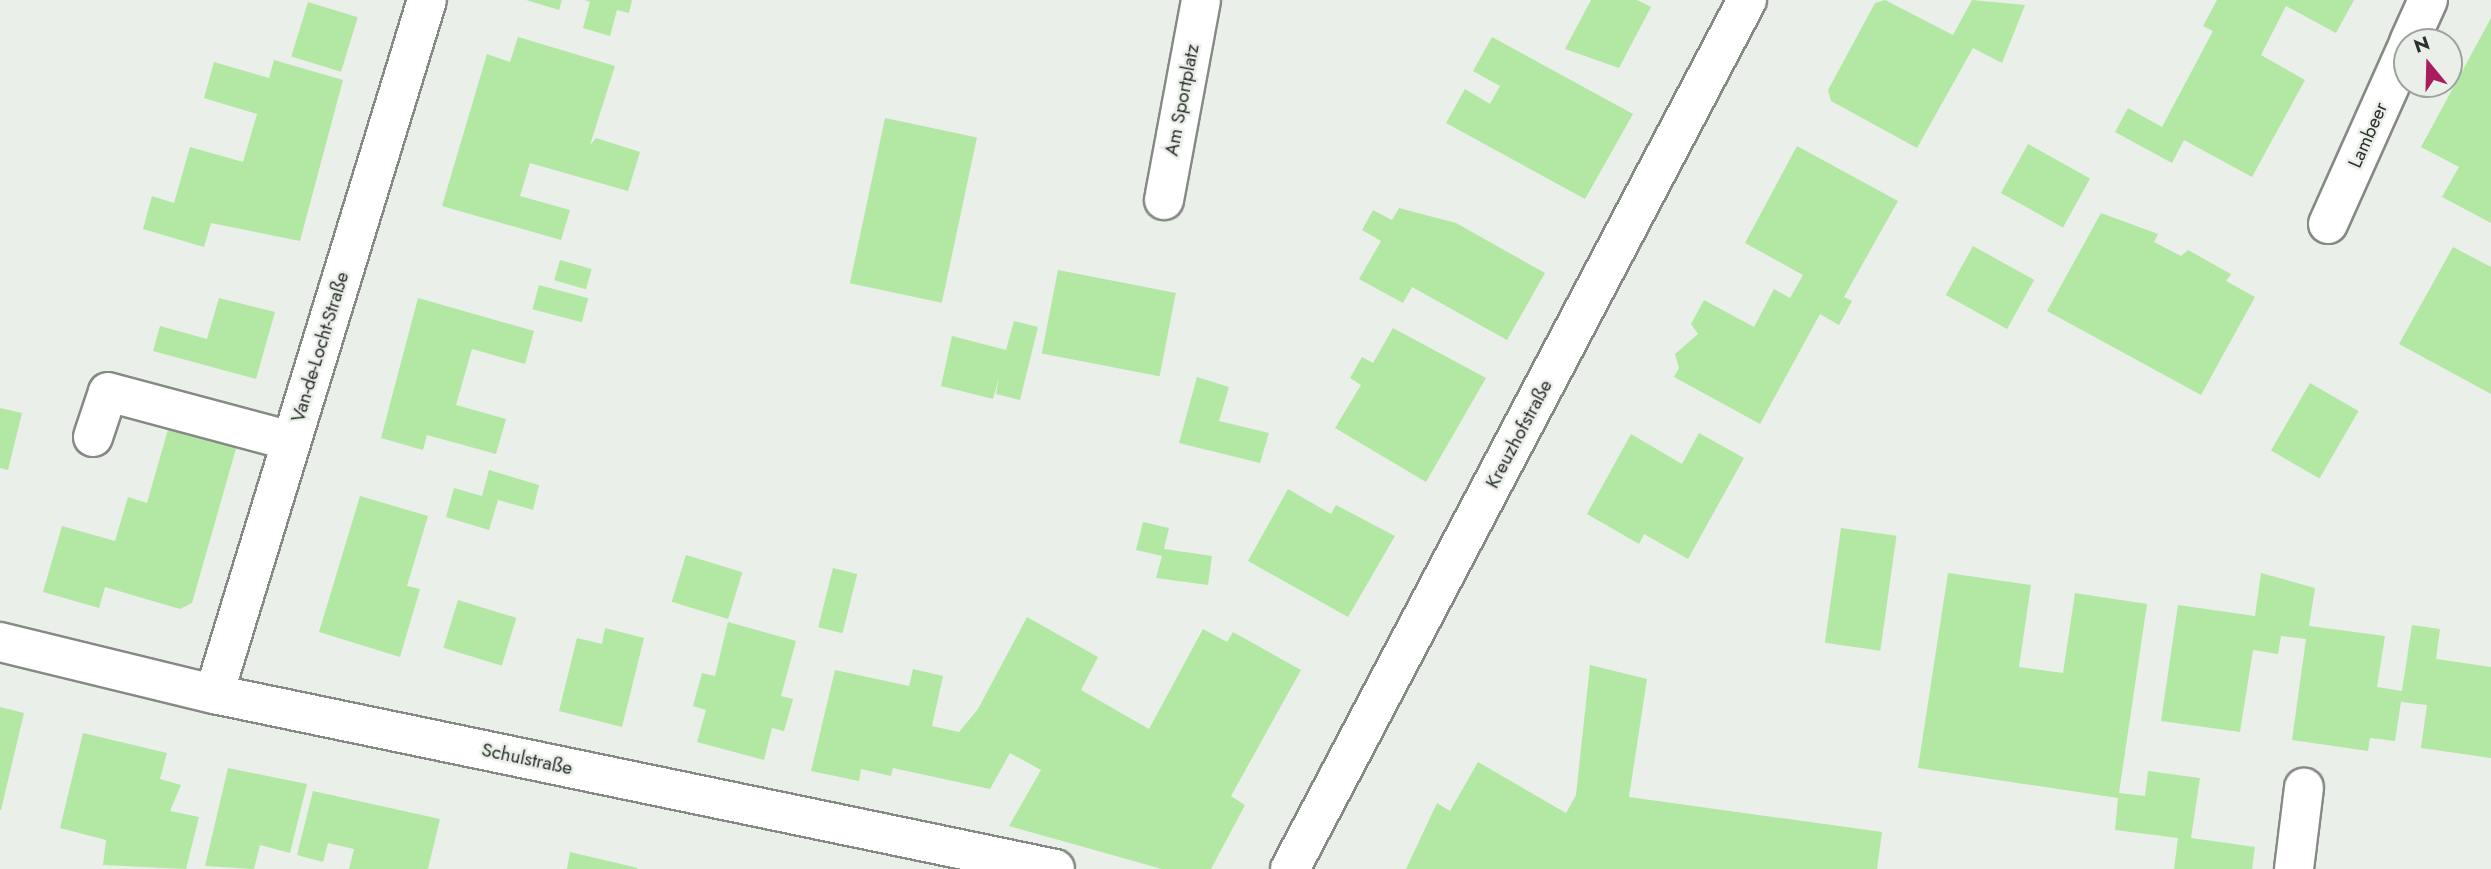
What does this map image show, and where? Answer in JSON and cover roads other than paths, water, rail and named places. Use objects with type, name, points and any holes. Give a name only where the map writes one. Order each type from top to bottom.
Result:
[{"type":"street","name":"Van-de-Locht-Straße","points":[[214,694],[427,0]]},
{"type":"street","name":"Am Sportplatz","points":[[1164,200],[1201,0]]},
{"type":"street","name":"Kreuzhofstraße","points":[[1290,869],[1747,0]]},
{"type":"street","points":[[2415,28],[2428,0]]},
{"type":"street","name":"Lambeer","points":[[2328,224],[2393,78]]},
{"type":"street","points":[[93,437],[108,392],[291,441]]},
{"type":"street","name":"Schulstraße","points":[[0,642],[214,694],[1055,869]]},
{"type":"street","points":[[2294,869],[2304,788]]}]
